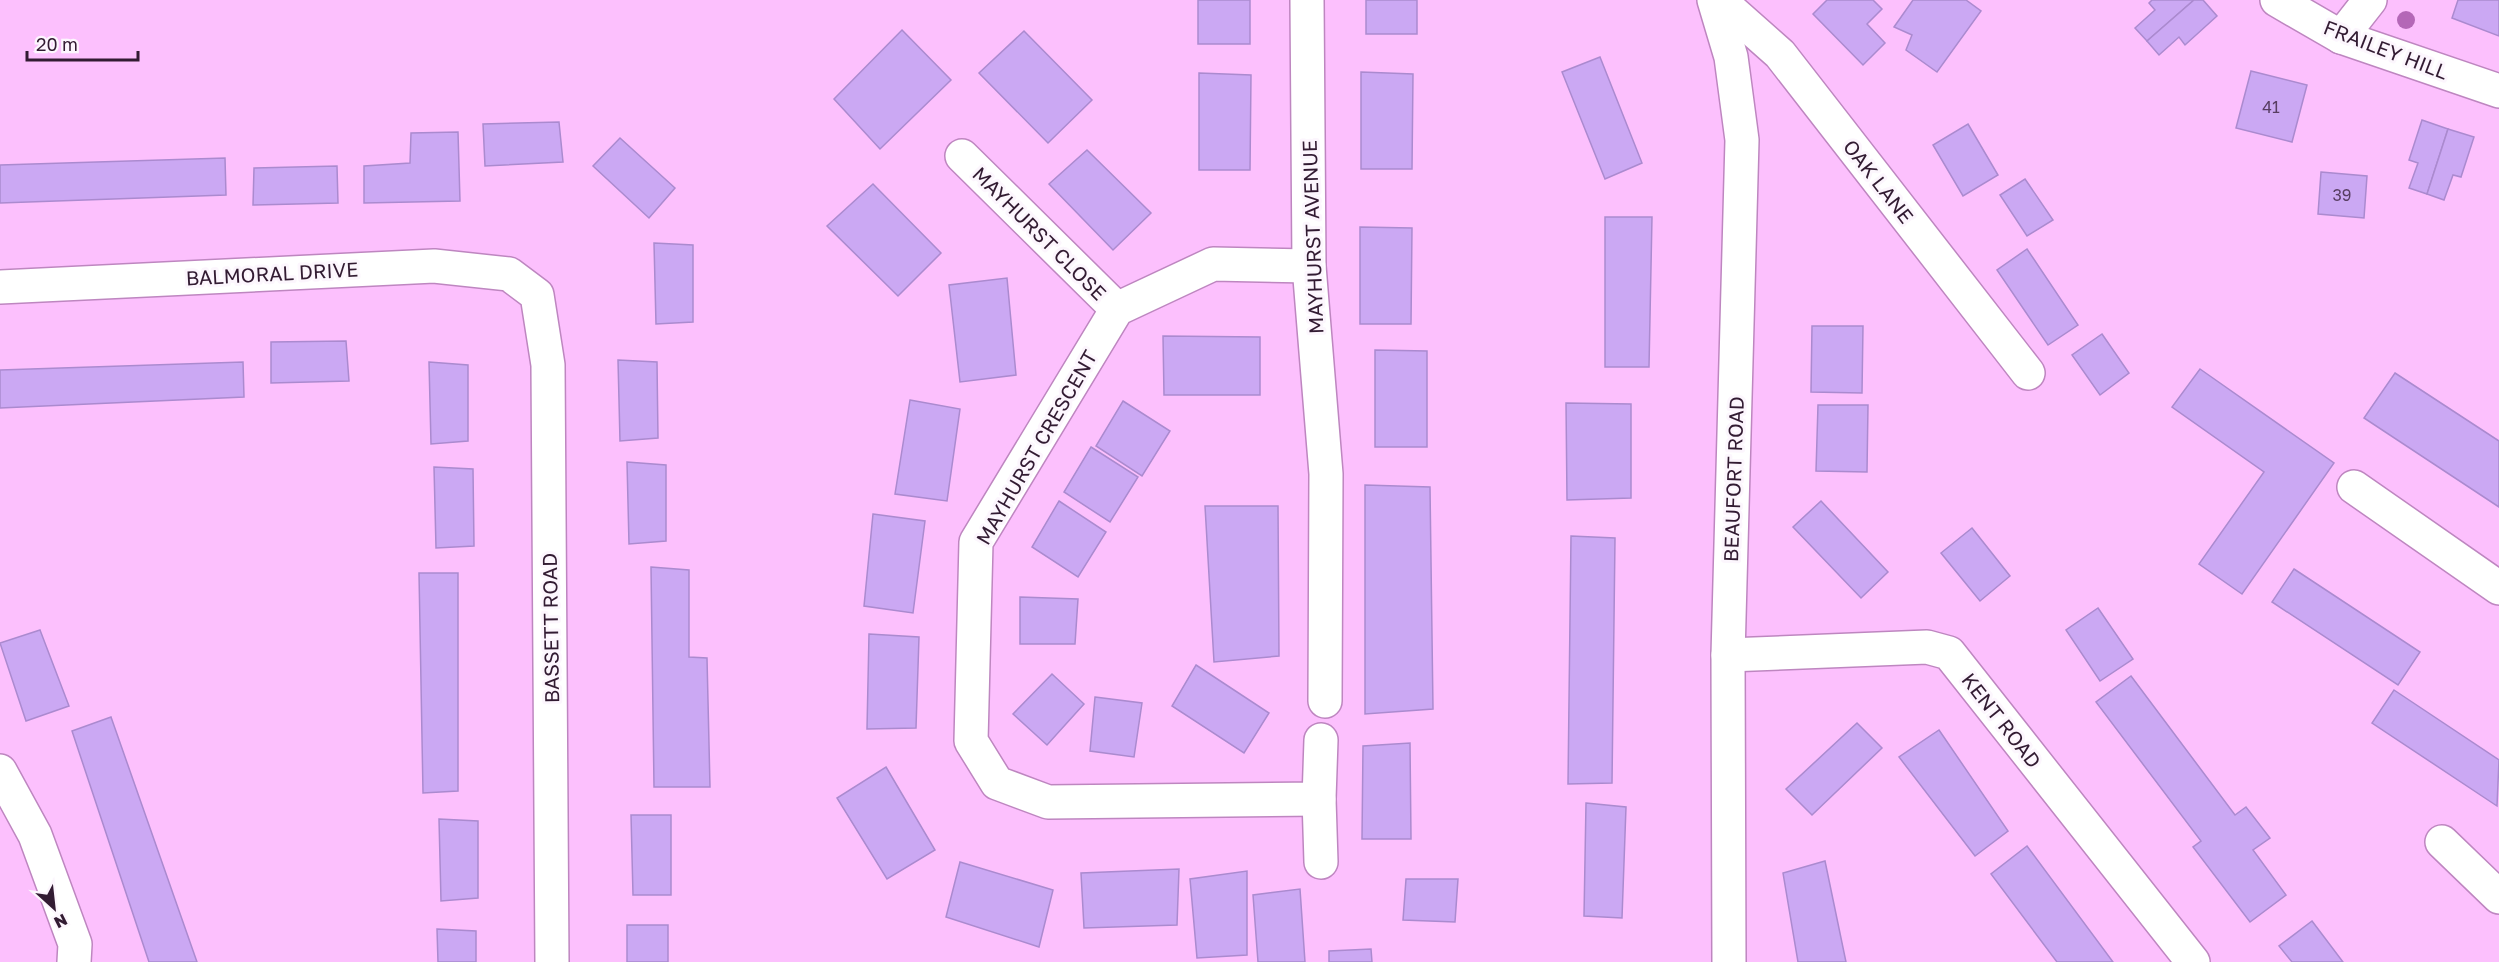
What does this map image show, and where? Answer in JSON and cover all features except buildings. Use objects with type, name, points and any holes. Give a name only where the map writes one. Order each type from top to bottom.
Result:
[{"type":"street","name":"MAYHURST AVENUE","points":[[1307,0],[1309,266],[1326,474],[1325,701]]},
{"type":"street","name":"OAK LANE","points":[[1716,0],[1780,54],[2028,373]]},
{"type":"street","name":"BEAUFORT ROAD","points":[[1716,0],[1731,57],[1742,140],[1728,655],[1729,962]]},
{"type":"street","name":"FRAILEY HILL","points":[[2277,0],[2341,37],[2499,91]]},
{"type":"street","points":[[2341,37],[2370,0]]},
{"type":"street","name":"MAYHURST CLOSE","points":[[962,156],[1117,309]]},
{"type":"street","points":[[1117,309],[1214,264],[1309,266]]},
{"type":"street","name":"BALMORAL DRIVE","points":[[0,287],[434,266],[508,274],[537,295]]},
{"type":"street","name":"BASSETT ROAD","points":[[537,295],[548,365],[552,962]]},
{"type":"street","name":"MAYHURST CRESCENT","points":[[1117,309],[976,542],[970,741],[997,783],[1048,802],[1318,799]]},
{"type":"street","points":[[2354,487],[2499,588]]},
{"type":"street","name":"KENT ROAD","points":[[1728,655],[1927,647],[1949,653],[2193,962]]},
{"type":"street","points":[[1321,862],[1318,799],[1322,740]]},
{"type":"street","points":[[0,771],[35,835],[75,944],[74,962]]},
{"type":"street","points":[[2442,842],[2499,897]]}]
